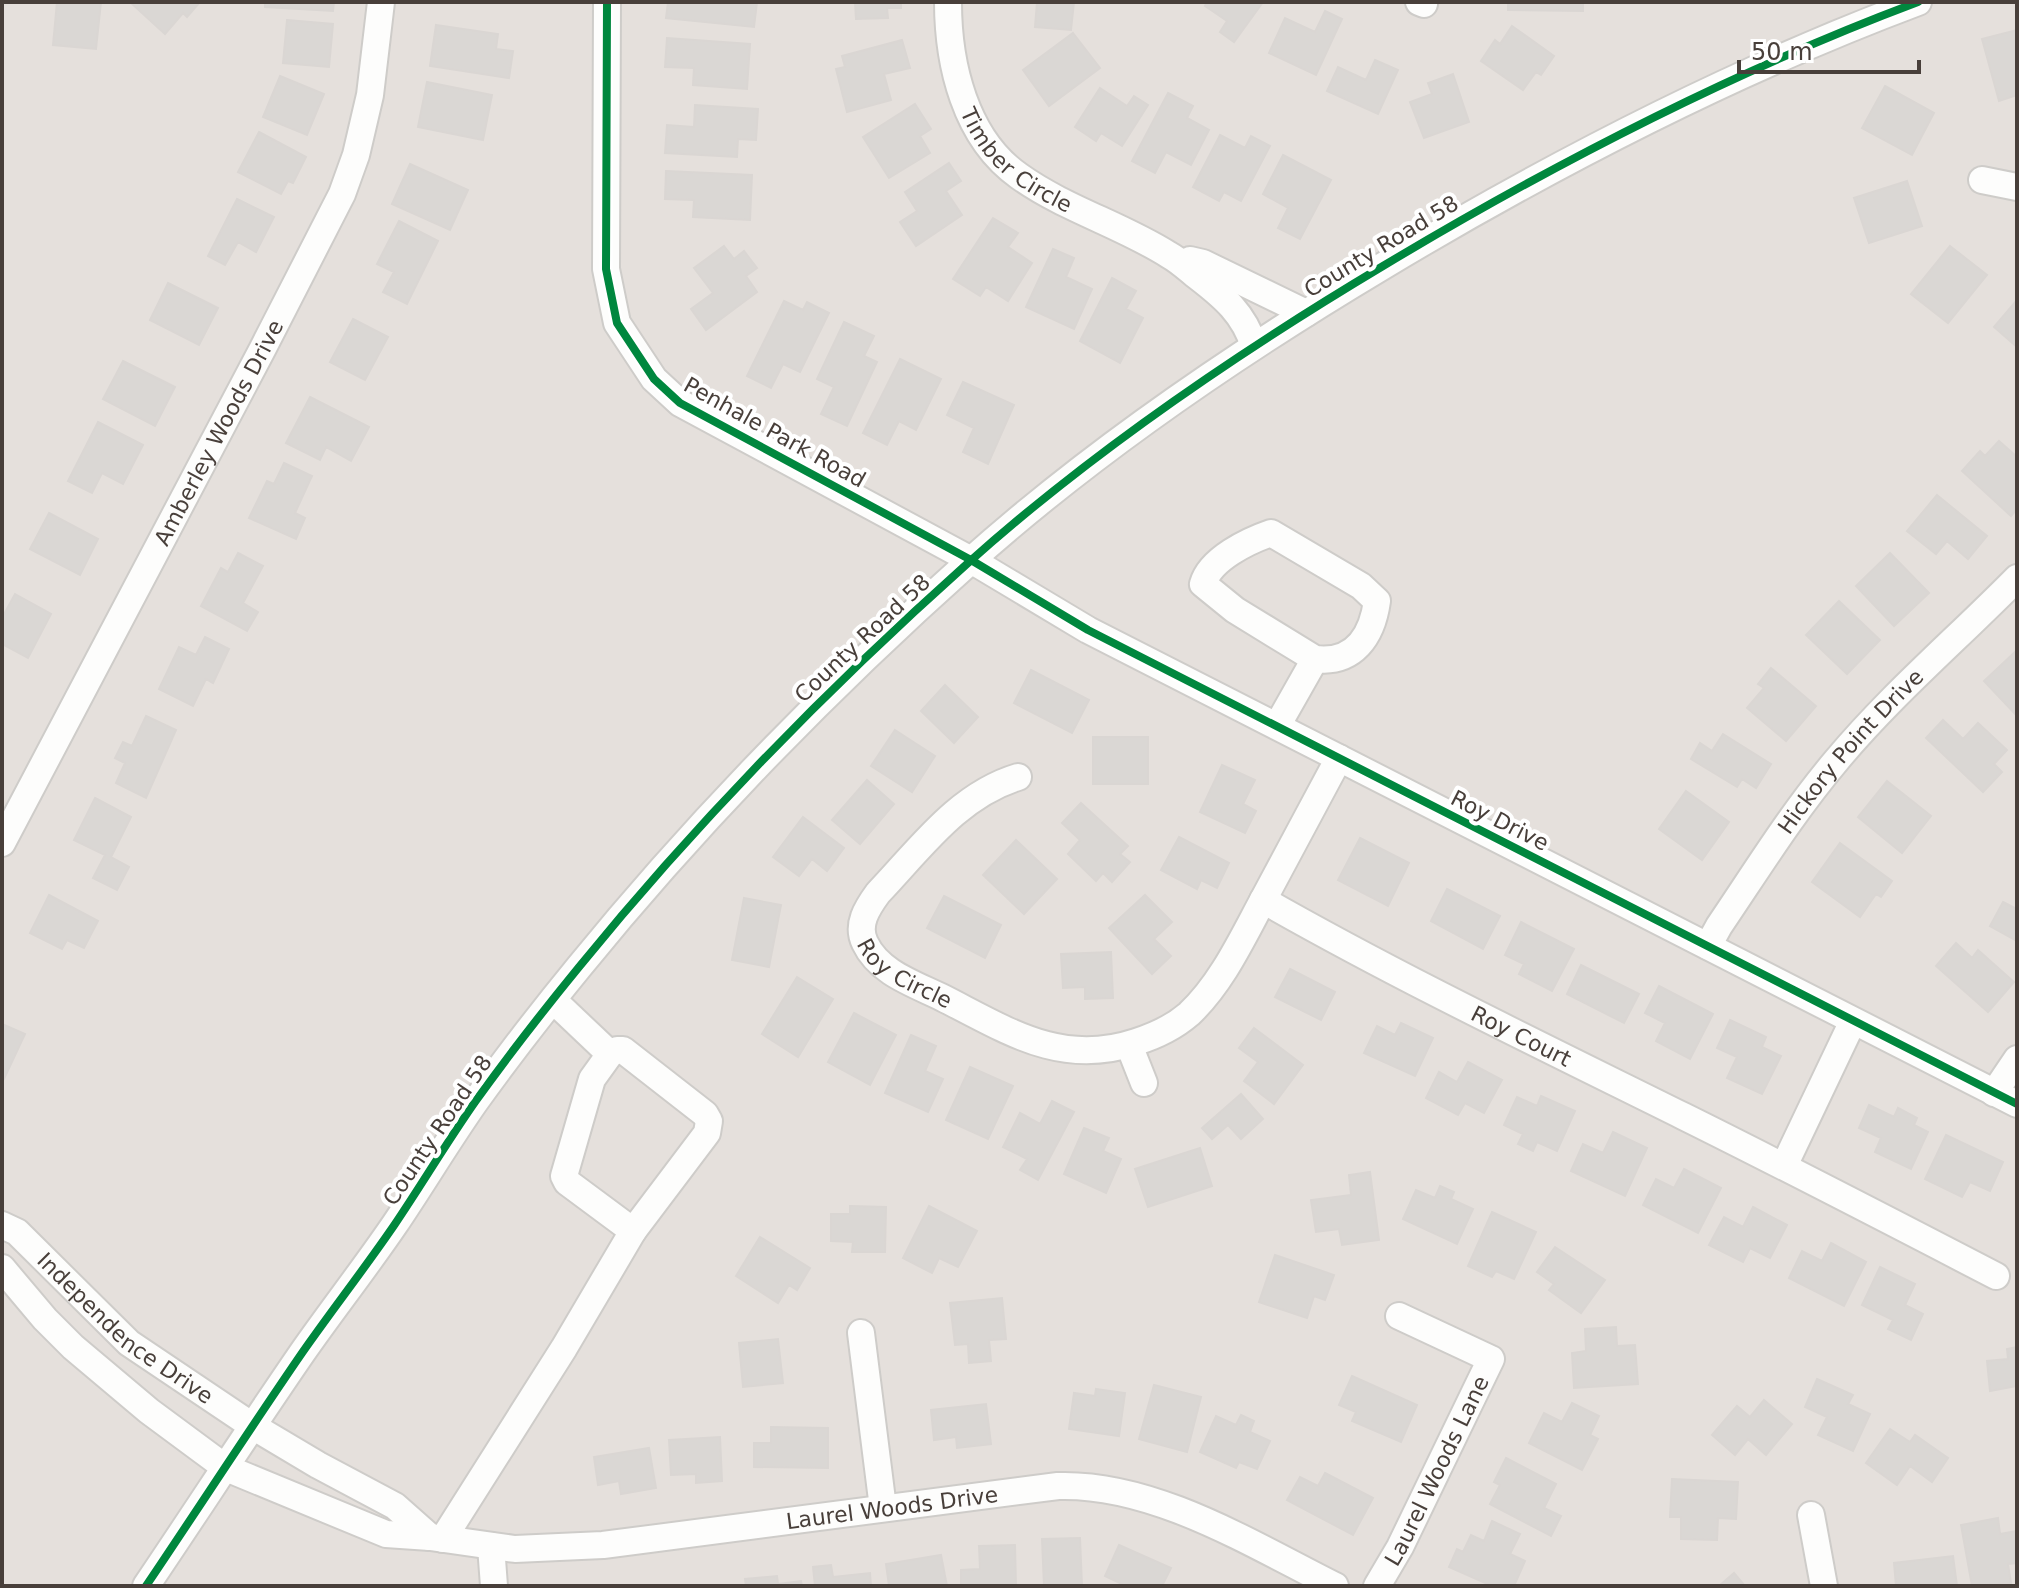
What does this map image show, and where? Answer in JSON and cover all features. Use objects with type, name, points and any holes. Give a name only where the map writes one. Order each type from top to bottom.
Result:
[{"type":"street","name":"Amberley Woods Drive","points":[[2,843],[342,194],[356,155],[370,95],[381,2]]},
{"type":"street","name":"Penhale Park Road","points":[[607,2],[606,269],[617,323],[635,352],[654,379],[680,403],[971,560]]},
{"type":"street","name":"Timber Circle","points":[[948,2],[951,47],[958,84],[977,126],[992,149],[1017,175],[1169,255],[1237,310],[1254,346]]},
{"type":"street","name":"County Road 58","points":[[146,1586],[471,1108],[553,1000],[663,868],[748,774],[812,709],[971,560],[1097,459],[1254,346],[1485,205],[1593,146],[1734,77],[1918,2]]},
{"type":"street","points":[[1982,180],[2017,187]]},
{"type":"street","name":"Timber Circle","points":[[1169,255],[1203,263],[1306,313]]},
{"type":"street","points":[[1271,533],[1361,586],[1377,601],[1374,621],[1363,641],[1345,658],[1329,661],[1315,659],[1280,640],[1207,590],[1203,584],[1206,575],[1220,561],[1271,533]]},
{"type":"street","name":"Roy Drive","points":[[971,560],[1088,630],[2006,1098]]},
{"type":"street","name":"Hickory Point Drive","points":[[1708,946],[1802,803],[1837,760],[1899,693],[2017,578]]},
{"type":"street","points":[[1277,726],[1315,659]]},
{"type":"street","name":"Roy Circle","points":[[1018,777],[997,783],[969,799],[878,893],[862,922],[865,943],[875,959],[897,975],[1021,1037],[1053,1048],[1081,1052],[1113,1050],[1129,1045],[1172,1027],[1189,1013],[1214,984],[1339,758]]},
{"type":"street","name":"Roy Court","points":[[1263,900],[1551,1051],[1784,1166],[1996,1276]]},
{"type":"street","points":[[553,1000],[610,1054]]},
{"type":"street","points":[[1784,1166],[1853,1021]]},
{"type":"street","points":[[1129,1045],[1144,1083]]},
{"type":"street","points":[[254,1427],[395,1506],[437,1538],[564,1348],[633,1231],[707,1133],[709,1121],[705,1114],[623,1050],[617,1050],[610,1054],[592,1079],[564,1176],[567,1182],[633,1231]]},
{"type":"street","points":[[2006,1098],[2017,1059]]},
{"type":"street","name":"Independence Drive","points":[[2,1225],[17,1232],[129,1343],[254,1427]]},
{"type":"street","name":"Independence Drive","points":[[2,1268],[45,1319],[99,1371],[226,1468]]},
{"type":"street","name":"Laurel Woods Lane","points":[[1377,1586],[1400,1547],[1491,1359],[1399,1316]]},
{"type":"street","points":[[861,1333],[883,1508]]},
{"type":"street","name":"Laurel Woods Drive","points":[[226,1468],[386,1534],[515,1549],[603,1545],[1080,1485],[1110,1489],[1178,1510],[1335,1586]]},
{"type":"street","points":[[1811,1515],[1824,1586]]},
{"type":"street","points":[[491,1546],[494,1586]]},
{"type":"shaded area","points":[[2,2],[2017,2],[2017,1586],[2,1586]]},
{"type":"building","points":[[57,2],[101,2],[96,49],[53,45]]},
{"type":"building","points":[[130,2],[200,2],[187,17],[183,13],[165,34]]},
{"type":"building","points":[[265,2],[334,2],[333,11],[265,7]]},
{"type":"building","points":[[668,2],[757,2],[754,27],[666,18]]},
{"type":"building","points":[[855,2],[901,2],[901,8],[887,8],[888,18],[856,19]]},
{"type":"building","points":[[1037,2],[1074,2],[1071,30],[1035,27]]},
{"type":"building","points":[[1207,2],[1263,2],[1234,42],[1220,32],[1227,21],[1205,6]]},
{"type":"building","points":[[1508,2],[1583,2],[1583,11],[1508,10]]},
{"type":"building","points":[[1325,11],[1342,19],[1316,75],[1269,53],[1285,18],[1315,32]]},
{"type":"building","points":[[287,20],[333,24],[329,67],[283,63]]},
{"type":"building","points":[[436,25],[498,34],[496,49],[513,51],[509,78],[430,66]]},
{"type":"building","points":[[1512,26],[1554,56],[1541,75],[1536,72],[1523,90],[1481,61],[1495,40],[1500,44]]},
{"type":"building","points":[[2017,30],[2017,95],[1999,101],[1982,39]]},
{"type":"building","points":[[1073,33],[1100,68],[1049,106],[1023,70]]},
{"type":"building","points":[[667,38],[750,44],[747,89],[693,85],[694,68],[665,67]]},
{"type":"building","points":[[902,40],[910,68],[884,74],[891,100],[847,112],[836,69],[845,67],[842,56]]},
{"type":"building","points":[[1375,60],[1398,70],[1378,114],[1327,91],[1338,67],[1366,80]]},
{"type":"building","points":[[1453,74],[1469,122],[1424,138],[1410,102],[1432,94],[1428,83]]},
{"type":"building","points":[[280,76],[324,94],[307,135],[263,117]]},
{"type":"building","points":[[427,82],[492,95],[483,140],[418,127]]},
{"type":"building","points":[[1885,86],[1934,113],[1912,155],[1862,128]]},
{"type":"building","points":[[1100,88],[1127,106],[1134,96],[1148,105],[1122,146],[1101,133],[1096,141],[1075,127]]},
{"type":"building","points":[[1168,93],[1193,106],[1187,118],[1209,130],[1191,165],[1166,152],[1155,173],[1132,161]]},
{"type":"building","points":[[915,104],[931,129],[920,136],[930,153],[889,178],[863,137]]},
{"type":"building","points":[[695,105],[758,109],[756,140],[738,139],[737,157],[665,153],[667,125],[694,127]]},
{"type":"building","points":[[259,132],[306,157],[293,183],[288,181],[281,194],[238,172]]},
{"type":"building","points":[[1220,135],[1245,148],[1251,136],[1270,146],[1241,201],[1224,192],[1219,201],[1193,187]]},
{"type":"building","points":[[1283,155],[1331,180],[1300,239],[1278,228],[1288,208],[1263,194]]},
{"type":"building","points":[[949,163],[961,181],[946,191],[962,215],[916,246],[900,222],[917,211],[905,192]]},
{"type":"building","points":[[410,164],[468,190],[450,230],[392,204]]},
{"type":"building","points":[[666,171],[752,175],[750,220],[693,217],[694,200],[665,199]]},
{"type":"building","points":[[1907,181],[1922,226],[1869,243],[1854,198]]},
{"type":"building","points":[[237,199],[274,217],[256,252],[238,242],[225,265],[208,256]]},
{"type":"building","points":[[993,218],[1018,233],[1008,247],[1032,263],[1008,301],[986,287],[980,296],[953,279]]},
{"type":"building","points":[[399,221],[438,241],[407,304],[383,292],[394,272],[377,264]]},
{"type":"building","points":[[724,246],[734,259],[744,251],[757,268],[746,276],[757,292],[706,330],[691,309],[713,293],[694,268]]},
{"type":"building","points":[[1950,246],[1987,275],[1948,323],[1911,294]]},
{"type":"building","points":[[1053,249],[1074,258],[1066,277],[1092,289],[1074,329],[1026,307]]},
{"type":"building","points":[[1112,278],[1136,291],[1126,309],[1143,318],[1120,363],[1080,341]]},
{"type":"building","points":[[168,283],[218,308],[199,345],[150,320]]},
{"type":"building","points":[[2017,300],[2017,347],[1994,327]]},
{"type":"building","points":[[784,301],[803,310],[807,302],[829,313],[800,372],[783,364],[771,388],[747,376]]},
{"type":"building","points":[[353,319],[388,337],[365,380],[330,362]]},
{"type":"building","points":[[844,322],[874,336],[864,356],[877,362],[847,426],[821,414],[834,387],[817,379]]},
{"type":"building","points":[[900,359],[941,379],[916,430],[899,421],[887,445],[863,433]]},
{"type":"building","points":[[123,361],[175,387],[155,426],[103,399]]},
{"type":"building","points":[[963,382],[1014,405],[988,464],[963,452],[974,428],[947,415]]},
{"type":"building","points":[[310,397],[369,427],[351,461],[326,447],[320,460],[286,443]]},
{"type":"building","points":[[98,422],[143,445],[123,484],[102,473],[92,493],[68,481]]},
{"type":"building","points":[[1999,441],[2017,457],[2017,509],[2011,516],[1962,471],[1980,451],[1985,456]]},
{"type":"building","points":[[284,463],[312,476],[295,513],[305,518],[296,539],[249,518],[267,481],[274,484]]},
{"type":"building","points":[[1937,495],[1987,536],[1968,559],[1947,541],[1936,554],[1907,531]]},
{"type":"building","points":[[49,513],[98,539],[80,575],[30,549]]},
{"type":"building","points":[[238,553],[263,566],[243,603],[258,612],[247,631],[201,606],[221,568],[228,572]]},
{"type":"building","points":[[1890,553],[1929,593],[1894,626],[1856,586]]},
{"type":"building","points":[[15,594],[51,614],[28,658],[2,644],[2,618]]},
{"type":"building","points":[[1839,601],[1880,640],[1847,674],[1806,635]]},
{"type":"building","points":[[205,637],[229,649],[213,683],[206,679],[193,706],[159,689],[179,647],[196,655]]},
{"type":"building","points":[[2017,650],[2017,716],[1984,681]]},
{"type":"building","points":[[1771,668],[1816,706],[1786,741],[1747,708],[1764,688],[1758,684]]},
{"type":"building","points":[[1031,670],[1089,700],[1072,733],[1014,703]]},
{"type":"building","points":[[945,685],[978,717],[954,743],[921,711]]},
{"type":"building","points":[[146,716],[176,730],[146,798],[116,783],[125,763],[115,758],[123,742],[132,746]]},
{"type":"building","points":[[1943,720],[1963,739],[1978,723],[2007,750],[1994,764],[2002,772],[1983,792],[1926,738]]},
{"type":"building","points":[[895,730],[935,756],[912,792],[871,766]]},
{"type":"building","points":[[1723,734],[1771,764],[1756,788],[1742,779],[1737,787],[1691,759],[1700,743],[1712,751]]},
{"type":"building","points":[[1093,737],[1148,737],[1148,784],[1093,784]]},
{"type":"building","points":[[1222,765],[1255,780],[1243,804],[1256,811],[1245,833],[1200,812]]},
{"type":"building","points":[[867,780],[894,804],[860,844],[832,820]]},
{"type":"building","points":[[1887,781],[1931,816],[1902,853],[1858,817]]},
{"type":"building","points":[[1686,791],[1729,822],[1702,860],[1659,829]]},
{"type":"building","points":[[95,798],[131,817],[111,857],[129,867],[117,890],[93,878],[105,855],[74,840]]},
{"type":"building","points":[[1081,803],[1128,846],[1120,854],[1130,862],[1112,882],[1103,873],[1096,881],[1068,854],[1080,840],[1062,823]]},
{"type":"building","points":[[803,817],[844,848],[827,871],[812,859],[799,876],[773,857]]},
{"type":"building","points":[[1179,837],[1229,863],[1217,888],[1201,880],[1197,889],[1161,870]]},
{"type":"building","points":[[1360,838],[1409,863],[1388,906],[1338,880]]},
{"type":"building","points":[[1016,840],[1057,879],[1024,914],[983,875]]},
{"type":"building","points":[[1840,843],[1892,881],[1881,897],[1876,894],[1860,917],[1812,882]]},
{"type":"building","points":[[1447,889],[1500,916],[1483,949],[1431,921]]},
{"type":"building","points":[[49,895],[98,921],[84,948],[67,940],[62,949],[30,933]]},
{"type":"building","points":[[1145,895],[1172,922],[1154,939],[1171,956],[1152,974],[1109,928]]},
{"type":"building","points":[[944,896],[1001,925],[985,958],[927,928]]},
{"type":"building","points":[[744,898],[781,905],[769,967],[732,960]]},
{"type":"building","points":[[2003,902],[2017,909],[2017,941],[1990,926]]},
{"type":"building","points":[[1521,922],[1574,949],[1552,991],[1519,974],[1524,964],[1505,955]]},
{"type":"building","points":[[1956,943],[1972,958],[1978,950],[2014,982],[1988,1012],[1936,966]]},
{"type":"building","points":[[1111,952],[1113,998],[1085,999],[1085,987],[1063,988],[1061,954]]},
{"type":"building","points":[[1581,965],[1639,994],[1624,1023],[1567,994]]},
{"type":"building","points":[[1290,969],[1335,992],[1321,1020],[1275,997]]},
{"type":"building","points":[[797,977],[833,999],[798,1057],[762,1034]]},
{"type":"building","points":[[1659,986],[1713,1014],[1690,1059],[1656,1041],[1665,1023],[1645,1013]]},
{"type":"building","points":[[854,1013],[896,1035],[870,1085],[828,1062]]},
{"type":"building","points":[[1730,1020],[1766,1037],[1762,1047],[1781,1056],[1762,1094],[1727,1078],[1737,1057],[1717,1048]]},
{"type":"building","points":[[1401,1023],[1433,1038],[1415,1076],[1364,1053],[1377,1026],[1395,1035]]},
{"type":"building","points":[[2,1024],[25,1034],[4,1079],[2,1078]]},
{"type":"building","points":[[1254,1028],[1303,1065],[1274,1104],[1244,1081],[1258,1062],[1239,1048]]},
{"type":"building","points":[[911,1035],[936,1046],[925,1071],[943,1079],[928,1112],[885,1093]]},
{"type":"building","points":[[1468,1062],[1502,1080],[1484,1113],[1465,1103],[1458,1115],[1426,1098],[1439,1072],[1457,1082]]},
{"type":"building","points":[[970,1067],[1013,1086],[988,1139],[946,1120]]},
{"type":"building","points":[[1241,1094],[1263,1119],[1241,1139],[1228,1125],[1212,1139],[1202,1128]]},
{"type":"building","points":[[1541,1096],[1575,1111],[1557,1151],[1537,1142],[1533,1151],[1518,1144],[1523,1134],[1504,1125],[1517,1097],[1537,1106]]},
{"type":"building","points":[[1052,1101],[1074,1112],[1038,1180],[1020,1170],[1027,1159],[1003,1147],[1020,1113],[1040,1124]]},
{"type":"building","points":[[1869,1105],[1894,1117],[1898,1108],[1917,1118],[1914,1125],[1928,1132],[1911,1169],[1875,1152],[1881,1138],[1859,1128]]},
{"type":"building","points":[[1084,1128],[1109,1138],[1103,1151],[1121,1159],[1106,1193],[1064,1174]]},
{"type":"building","points":[[1613,1132],[1647,1148],[1625,1196],[1571,1171],[1583,1144],[1603,1153]]},
{"type":"building","points":[[1946,1135],[2003,1162],[1990,1191],[1970,1182],[1962,1197],[1925,1179]]},
{"type":"building","points":[[1200,1148],[1212,1186],[1148,1207],[1135,1169]]},
{"type":"building","points":[[1684,1169],[1721,1188],[1698,1233],[1643,1205],[1656,1179],[1674,1188]]},
{"type":"building","points":[[1370,1172],[1379,1240],[1342,1245],[1339,1229],[1316,1232],[1311,1200],[1351,1195],[1349,1175]]},
{"type":"building","points":[[1440,1186],[1454,1192],[1451,1199],[1473,1209],[1457,1244],[1403,1219],[1416,1190],[1435,1198]]},
{"type":"building","points":[[850,1206],[886,1207],[885,1252],[852,1252],[853,1242],[831,1241],[831,1214],[850,1214]]},
{"type":"building","points":[[929,1206],[977,1231],[958,1267],[939,1258],[932,1273],[903,1258]]},
{"type":"building","points":[[1753,1207],[1787,1225],[1770,1258],[1750,1248],[1743,1262],[1709,1245],[1724,1217],[1743,1227]]},
{"type":"building","points":[[1492,1212],[1536,1232],[1514,1279],[1496,1271],[1492,1277],[1468,1266]]},
{"type":"building","points":[[760,1237],[810,1268],[797,1290],[789,1285],[778,1303],[736,1276]]},
{"type":"building","points":[[1831,1243],[1866,1262],[1844,1306],[1789,1278],[1802,1251],[1822,1261]]},
{"type":"building","points":[[1555,1247],[1605,1280],[1581,1313],[1549,1290],[1554,1284],[1537,1272]]},
{"type":"building","points":[[1275,1255],[1334,1275],[1325,1300],[1314,1296],[1307,1318],[1259,1302]]},
{"type":"building","points":[[1880,1267],[1915,1284],[1905,1305],[1923,1314],[1911,1340],[1888,1329],[1893,1320],[1862,1305]]},
{"type":"building","points":[[1002,1298],[1006,1339],[989,1340],[991,1361],[969,1363],[968,1344],[955,1345],[950,1303]]},
{"type":"building","points":[[1616,1327],[1617,1346],[1635,1345],[1638,1384],[1574,1388],[1572,1353],[1586,1351],[1585,1329]]},
{"type":"building","points":[[778,1339],[783,1383],[743,1387],[739,1343]]},
{"type":"building","points":[[2017,1347],[2017,1386],[1990,1391],[1987,1361],[2008,1359],[2007,1349]]},
{"type":"building","points":[[1352,1376],[1417,1405],[1401,1442],[1352,1421],[1356,1412],[1339,1405]]},
{"type":"building","points":[[1817,1379],[1853,1395],[1848,1404],[1870,1414],[1853,1451],[1818,1435],[1827,1417],[1805,1407]]},
{"type":"building","points":[[1154,1385],[1201,1397],[1187,1452],[1139,1439]]},
{"type":"building","points":[[1096,1389],[1125,1393],[1119,1436],[1069,1429],[1074,1393],[1095,1396]]},
{"type":"building","points":[[1764,1400],[1792,1424],[1766,1455],[1748,1439],[1735,1455],[1712,1435],[1737,1406],[1750,1417]]},
{"type":"building","points":[[1572,1403],[1599,1416],[1590,1435],[1598,1439],[1582,1470],[1529,1443],[1544,1413],[1562,1422]]},
{"type":"building","points":[[986,1404],[991,1444],[957,1448],[956,1437],[934,1440],[931,1410]]},
{"type":"building","points":[[1241,1415],[1254,1421],[1250,1432],[1270,1441],[1257,1469],[1239,1462],[1236,1468],[1200,1452],[1216,1416],[1236,1425]]},
{"type":"building","points":[[771,1427],[828,1428],[828,1468],[754,1467],[754,1443],[771,1443]]},
{"type":"building","points":[[1890,1429],[1910,1442],[1915,1435],[1948,1458],[1932,1482],[1910,1466],[1897,1485],[1866,1463]]},
{"type":"building","points":[[720,1437],[722,1481],[696,1483],[696,1474],[671,1475],[669,1440]]},
{"type":"building","points":[[649,1448],[656,1488],[621,1494],[619,1481],[598,1485],[594,1457]]},
{"type":"building","points":[[1506,1458],[1556,1484],[1544,1508],[1561,1516],[1551,1536],[1490,1504],[1500,1485],[1494,1482]]},
{"type":"building","points":[[1325,1473],[1373,1498],[1353,1535],[1287,1500],[1300,1477],[1318,1486]]},
{"type":"building","points":[[1672,1479],[1738,1482],[1736,1519],[1718,1518],[1717,1540],[1681,1539],[1681,1517],[1670,1517]]},
{"type":"building","points":[[1998,1518],[2000,1534],[2017,1531],[2017,1563],[2008,1564],[2011,1583],[1972,1586],[1961,1525]]},
{"type":"building","points":[[1492,1521],[1520,1534],[1510,1554],[1525,1561],[1514,1586],[1492,1586],[1449,1567],[1457,1549],[1463,1552],[1471,1535],[1484,1541]]},
{"type":"building","points":[[1080,1538],[1082,1586],[1044,1586],[1042,1539]]},
{"type":"building","points":[[1015,1545],[1016,1586],[961,1586],[961,1570],[980,1569],[979,1546]]},
{"type":"building","points":[[1119,1545],[1171,1568],[1162,1586],[1121,1586],[1105,1576]]},
{"type":"building","points":[[941,1555],[947,1586],[889,1586],[886,1564]]},
{"type":"building","points":[[1953,1556],[1957,1586],[1896,1586],[1894,1563]]},
{"type":"building","points":[[831,1565],[833,1577],[870,1573],[871,1586],[815,1586],[813,1567]]},
{"type":"building","points":[[1734,1573],[1745,1586],[1719,1586]]},
{"type":"building","points":[[777,1576],[778,1584],[801,1581],[802,1586],[746,1586],[745,1579]]},
{"type":"cycle path","points":[[607,2],[606,269],[617,323],[654,379],[680,403],[971,560],[1088,630],[2017,1104]]},
{"type":"cycle path","points":[[146,1586],[302,1353],[395,1224],[475,1102],[566,984],[717,808],[865,658],[968,563],[1116,442],[1221,368],[1383,266],[1513,191],[1645,122],[1780,58],[1918,2]]}]
